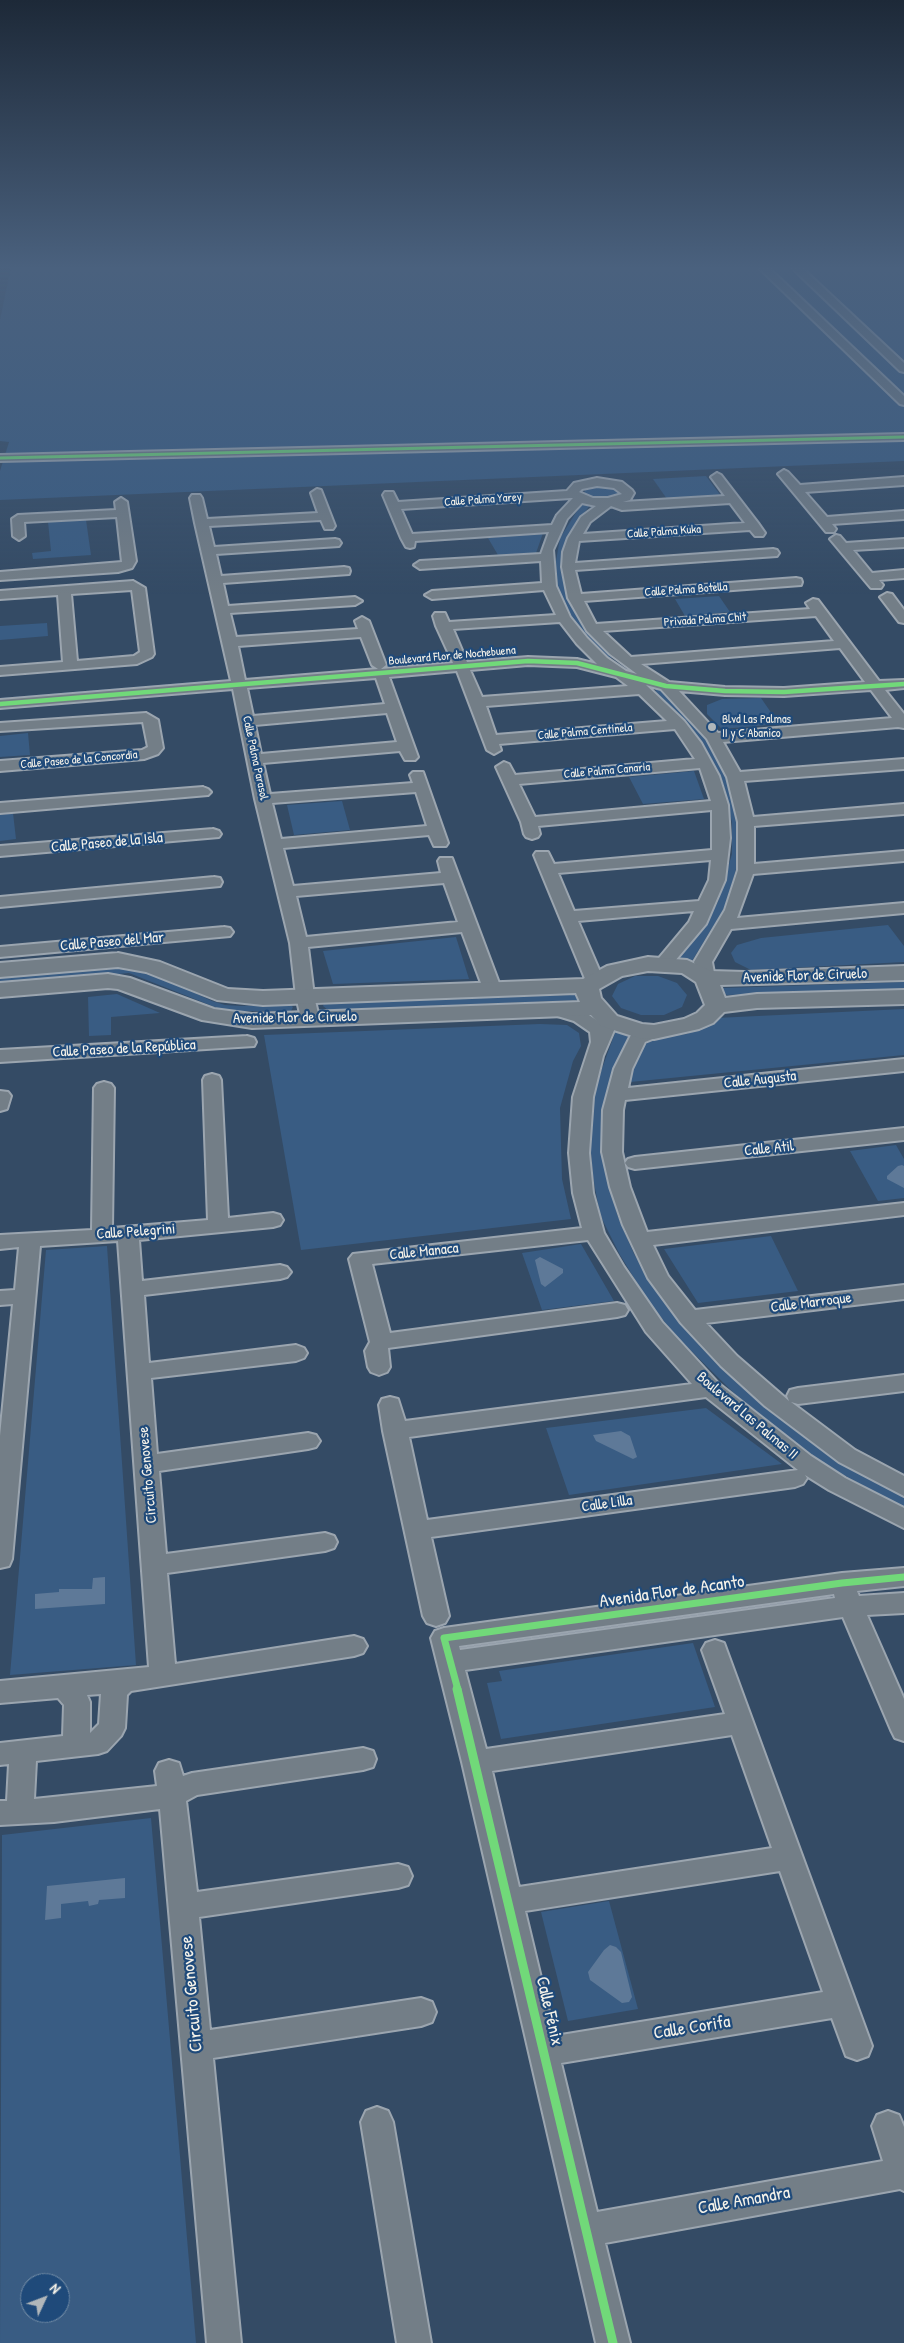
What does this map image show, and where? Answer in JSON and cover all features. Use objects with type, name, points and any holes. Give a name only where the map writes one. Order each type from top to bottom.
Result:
[{"type":"main road","name":"Avenide Flor de Ciruelo","points":[[0,970],[118,960],[152,967],[225,995],[262,998],[493,991],[592,984]]},
{"type":"main road","points":[[663,964],[687,967],[706,978],[717,1006],[705,1018],[691,1024],[654,1032],[638,1031],[603,1014],[587,993],[592,984],[615,971],[632,966],[663,964]]},
{"type":"main road","name":"Avenide Flor de Ciruelo","points":[[706,978],[745,979],[904,972]]},
{"type":"main road","name":"Avenide Flor de Ciruelo","points":[[0,990],[108,981],[122,983],[191,1010],[226,1019],[252,1021],[557,1010],[603,1014]]},
{"type":"main road","name":"Avenide Flor de Ciruelo","points":[[717,1006],[757,1001],[904,997]]},
{"type":"street","points":[[877,376],[904,402]]},
{"type":"street","points":[[0,458],[904,437]]},
{"type":"street","points":[[164,442],[204,442],[234,446],[248,452]]},
{"type":"street","points":[[0,448],[136,443]]},
{"type":"street","points":[[784,474],[873,581],[904,574]]},
{"type":"street","points":[[717,477],[769,547]]},
{"type":"street","points":[[796,489],[904,481]]},
{"type":"street","points":[[602,661],[582,641],[564,618],[549,586],[547,557],[556,528],[576,496],[573,490],[578,486],[592,483],[608,483],[625,489],[628,493],[626,497],[609,502],[585,520],[574,538],[569,552],[568,567],[575,598],[592,628],[631,669],[642,689],[679,724],[694,744],[711,776],[720,806],[721,854],[716,880],[707,905],[697,924],[663,964]]},
{"type":"street","points":[[255,759],[409,752],[317,493]]},
{"type":"street","name":"Calle Palma Yarey","points":[[556,528],[409,541],[392,500],[576,496],[591,502],[609,502]]},
{"type":"street","name":"Calle Palma Parasol","points":[[196,498],[230,642],[263,799],[299,943],[305,996],[310,1018]]},
{"type":"street","name":"Calle Palma Kuka","points":[[609,502],[622,506],[733,499]]},
{"type":"street","points":[[0,576],[118,568],[127,565],[130,561],[122,508],[18,519],[19,536]]},
{"type":"street","points":[[833,534],[904,515]]},
{"type":"street","points":[[201,523],[324,516]]},
{"type":"street","points":[[833,534],[904,543]]},
{"type":"street","name":"Calle Palma Kuka","points":[[574,538],[769,547]]},
{"type":"street","points":[[568,567],[769,547]]},
{"type":"street","name":"Calle Palma Botella","points":[[575,598],[800,586],[769,547]]},
{"type":"street","points":[[209,551],[339,556]]},
{"type":"street","points":[[215,580],[339,556]]},
{"type":"street","name":"Calle Palma Centinela","points":[[547,557],[418,561],[493,745],[679,724]]},
{"type":"street","points":[[0,595],[133,585],[138,588],[148,654],[137,660],[0,671]]},
{"type":"street","points":[[438,610],[549,586]]},
{"type":"street","points":[[64,590],[70,665]]},
{"type":"street","points":[[895,604],[904,619]]},
{"type":"street","name":"Privada Palma Chit","points":[[592,628],[815,607],[903,723]]},
{"type":"street","points":[[221,610],[360,615]]},
{"type":"street","points":[[438,610],[564,618]]},
{"type":"street","points":[[230,642],[360,615]]},
{"type":"street","points":[[558,652],[572,648],[582,641]]},
{"type":"street","points":[[631,669],[665,661],[842,644]]},
{"type":"street","name":"Boulevard Flor de Nochebuena","points":[[0,695],[380,669],[558,652],[631,669],[755,686],[872,682],[904,684]]},
{"type":"street","name":"Boulevard Flor de Nochebuena","points":[[460,662],[557,661],[605,670],[631,669],[666,686],[725,691],[784,692],[872,682],[904,675]]},
{"type":"street","name":"Boulevard Flor de Nochebuena","points":[[0,704],[237,680]]},
{"type":"street","points":[[666,686],[714,738],[735,777],[746,822],[746,870],[733,910],[703,962],[706,978]]},
{"type":"street","points":[[477,702],[642,689]]},
{"type":"street","points":[[691,711],[704,697],[725,691]]},
{"type":"street","points":[[247,720],[392,708]]},
{"type":"street","name":"Calle Paseo de la Concordia","points":[[0,727],[146,716],[152,720],[156,748],[144,754],[0,766]]},
{"type":"street","points":[[714,738],[903,723]]},
{"type":"street","name":"Calle Palma Canaria","points":[[704,763],[507,773],[530,828],[720,806]]},
{"type":"street","points":[[735,777],[904,764]]},
{"type":"street","points":[[263,799],[420,781],[437,837],[275,844]]},
{"type":"street","points":[[0,808],[203,792]]},
{"type":"street","points":[[746,822],[904,809]]},
{"type":"street","name":"Calle Paseo de la Isla","points":[[0,851],[213,834]]},
{"type":"street","points":[[592,984],[545,862],[721,854]]},
{"type":"street","points":[[746,870],[904,856]]},
{"type":"street","points":[[287,892],[448,869],[493,991]]},
{"type":"street","points":[[0,902],[214,882]]},
{"type":"street","points":[[567,917],[707,905]]},
{"type":"street","points":[[726,924],[904,908]]},
{"type":"street","points":[[299,943],[468,926]]},
{"type":"street","name":"Calle Paseo del Mar","points":[[0,952],[224,932]]},
{"type":"street","points":[[557,1010],[580,1017],[599,1030],[600,1042]]},
{"type":"street","name":"Boulevard Las Palmas II","points":[[603,1014],[600,1042],[583,1097],[579,1153],[583,1193],[584,1234],[644,1314],[710,1389],[803,1462],[904,1520]]},
{"type":"street","name":"Boulevard Las Palmas II","points":[[654,1032],[638,1039],[623,1069],[613,1110],[612,1152],[620,1187],[648,1238],[659,1278],[689,1318],[729,1361],[791,1416],[847,1456],[902,1485]]},
{"type":"street","name":"Calle Paseo de la República","points":[[0,1056],[247,1042]]},
{"type":"street","name":"Calle Augusta","points":[[617,1095],[904,1065]]},
{"type":"street","points":[[212,1080],[218,1225]]},
{"type":"street","points":[[102,1235],[104,1088]]},
{"type":"street","points":[[0,1105],[1,1096]]},
{"type":"street","name":"Calle Atil","points":[[635,1163],[904,1134]]},
{"type":"street","points":[[648,1238],[904,1209]]},
{"type":"street","name":"Calle Pelegrini","points":[[0,1242],[128,1234],[273,1220]]},
{"type":"street","name":"Circuito Genovese","points":[[128,1234],[163,1676]]},
{"type":"street","name":"Calle Manaca","points":[[379,1367],[376,1351],[381,1342],[360,1259],[584,1234]]},
{"type":"street","points":[[0,1557],[8,1377],[25,1296],[30,1240]]},
{"type":"street","points":[[132,1289],[280,1272]]},
{"type":"street","name":"Calle Marroque","points":[[689,1318],[904,1292]]},
{"type":"street","points":[[0,1298],[25,1296]]},
{"type":"street","points":[[381,1342],[617,1310]]},
{"type":"street","points":[[140,1372],[296,1353]]},
{"type":"street","points":[[798,1396],[904,1383]]},
{"type":"street","points":[[395,1431],[710,1389]]},
{"type":"street","points":[[390,1405],[446,1650],[846,1594],[904,1577]]},
{"type":"street","points":[[147,1464],[308,1441]]},
{"type":"street","name":"Calle Lilla","points":[[418,1530],[795,1478]]},
{"type":"street","points":[[155,1565],[325,1542]]},
{"type":"street","points":[[846,1594],[904,1602]]},
{"type":"street","points":[[846,1594],[897,1698],[904,1730]]},
{"type":"street","points":[[0,1692],[71,1695],[118,1691],[163,1676],[354,1646]]},
{"type":"street","name":"Calle Fénix","points":[[446,1650],[476,1762],[613,2343]]},
{"type":"street","points":[[715,1650],[857,2046]]},
{"type":"street","points":[[118,1691],[112,1728],[98,1743],[11,1753],[10,1812],[54,1810],[170,1784],[192,1784],[363,1759]]},
{"type":"street","points":[[71,1695],[76,1746]]},
{"type":"street","points":[[476,1762],[740,1723]]},
{"type":"street","name":"Circuito Genovese","points":[[170,1784],[184,1907],[224,2343]]},
{"type":"street","points":[[508,1901],[788,1858]]},
{"type":"street","points":[[184,1907],[398,1876]]},
{"type":"street","name":"Calle Corifa","points":[[543,2052],[840,2003]]},
{"type":"street","points":[[196,2046],[421,2012]]},
{"type":"street","points":[[377,2122],[414,2343]]},
{"type":"street","name":"Calle Amandra","points":[[585,2230],[904,2174],[888,2126]]},
{"type":"shaded area","points":[[0,376],[904,376],[904,461],[0,500],[0,471],[9,442],[0,441]]},
{"type":"shaded area","points":[[706,476],[721,496],[667,499],[653,479]]},
{"type":"shaded area","points":[[598,486],[615,489],[619,492],[618,495],[613,498],[595,499],[584,494],[585,490]]},
{"type":"shaded area","points":[[582,503],[589,503],[590,505],[566,538],[563,568],[565,584],[568,598],[581,623],[597,643],[613,655],[611,658],[605,656],[589,642],[574,622],[561,598],[557,583],[555,567],[560,538]]},
{"type":"shaded area","points":[[86,520],[91,555],[33,559],[32,553],[51,551],[48,522]]},
{"type":"shaded area","points":[[543,533],[536,553],[498,555],[488,538]]},
{"type":"shaded area","points":[[719,596],[730,612],[685,616],[675,599]]},
{"type":"shaded area","points":[[47,623],[48,636],[0,640],[0,626]]},
{"type":"shaded area","points":[[452,663],[253,678],[258,677]]},
{"type":"shaded area","points":[[225,681],[0,700],[0,698]]},
{"type":"shaded area","points":[[655,687],[664,691],[707,736],[726,772],[739,824],[740,855],[726,905],[692,961],[683,962],[678,957],[702,930],[718,902],[732,854],[732,823],[726,793],[719,772],[698,737],[678,713],[656,692]]},
{"type":"shaded area","points":[[761,698],[779,724],[722,729],[707,714],[707,705],[722,699]]},
{"type":"shaded area","points":[[28,733],[30,755],[0,757],[0,736]]},
{"type":"shaded area","points":[[694,771],[704,799],[643,804],[629,777]]},
{"type":"shaded area","points":[[342,801],[350,830],[294,835],[287,805]]},
{"type":"shaded area","points":[[13,813],[16,839],[0,841],[0,815]]},
{"type":"shaded area","points":[[888,925],[904,946],[904,962],[751,970],[735,962],[731,953],[737,945],[761,938]]},
{"type":"shaded area","points":[[456,937],[469,979],[333,984],[323,951]]},
{"type":"shaded area","points":[[117,966],[150,972],[212,1001],[225,1005],[290,1004],[293,1007],[291,1011],[225,1011],[129,973],[0,984],[0,978]]},
{"type":"shaded area","points":[[635,976],[658,976],[677,983],[687,995],[682,1007],[664,1015],[641,1015],[621,1008],[612,996],[618,984]]},
{"type":"shaded area","points":[[904,982],[904,990],[727,995],[722,992],[723,988]]},
{"type":"shaded area","points":[[117,994],[160,1013],[111,1017],[111,1035],[89,1036],[88,997]]},
{"type":"shaded area","points":[[578,995],[581,1000],[328,1010],[323,1006],[324,1003],[331,1002]]},
{"type":"shaded area","points":[[904,1009],[904,1055],[630,1082],[637,1058],[645,1042],[654,1038],[687,1034],[716,1018]]},
{"type":"shaded area","points":[[540,1024],[567,1025],[579,1033],[581,1046],[573,1061],[560,1108],[562,1179],[571,1219],[301,1250],[264,1035]]},
{"type":"shaded area","points":[[616,1030],[629,1034],[612,1077],[604,1143],[607,1178],[617,1214],[634,1254],[658,1294],[687,1331],[751,1392],[799,1433],[842,1463],[904,1496],[904,1509],[833,1469],[789,1439],[740,1399],[673,1333],[645,1296],[620,1255],[600,1215],[593,1177],[590,1141],[592,1106],[600,1074]]},
{"type":"shaded area","points":[[896,1145],[904,1159],[904,1198],[878,1201],[850,1151]]},
{"type":"shaded area","points":[[898,1166],[904,1166],[904,1188],[887,1179],[887,1176]]},
{"type":"shaded area","points":[[771,1236],[798,1291],[698,1303],[664,1249]]},
{"type":"shaded area","points":[[581,1244],[614,1301],[542,1310],[522,1253]]},
{"type":"shaded area","points":[[107,1246],[136,1665],[10,1675],[46,1250]]},
{"type":"shaded area","points":[[540,1257],[563,1269],[563,1273],[545,1287],[541,1284],[535,1260]]},
{"type":"shaded area","points":[[706,1408],[782,1464],[569,1495],[546,1428]]},
{"type":"shaded area","points":[[621,1431],[630,1436],[637,1457],[633,1459],[596,1441],[593,1435]]},
{"type":"shaded area","points":[[105,1577],[105,1604],[35,1609],[35,1594],[59,1592],[59,1589],[92,1589],[93,1578]]},
{"type":"shaded area","points":[[693,1643],[715,1707],[501,1739],[487,1683],[502,1681],[499,1671]]},
{"type":"shaded area","points":[[151,1818],[196,2343],[0,2343],[2,1835]]},
{"type":"shaded area","points":[[125,1878],[125,1898],[99,1900],[98,1904],[89,1906],[88,1901],[61,1904],[61,1918],[45,1920],[47,1886]]},
{"type":"shaded area","points":[[609,1901],[638,2009],[568,2021],[541,1912]]},
{"type":"shaded area","points":[[610,1945],[616,1947],[621,1952],[632,1997],[629,2002],[622,2003],[590,1980],[588,1972]]},
{"type":"cycle path","points":[[0,458],[904,437]]},
{"type":"cycle path","points":[[0,704],[528,661],[577,663],[666,686],[725,691],[784,692],[904,684]]},
{"type":"cycle path","name":"Avenida Flor de Acanto","points":[[613,2343],[476,1762],[444,1638],[842,1583],[904,1577]]},
{"type":"place","name":"Blvd Las Palmas II y C Abanico","points":[[712,727]]}]
